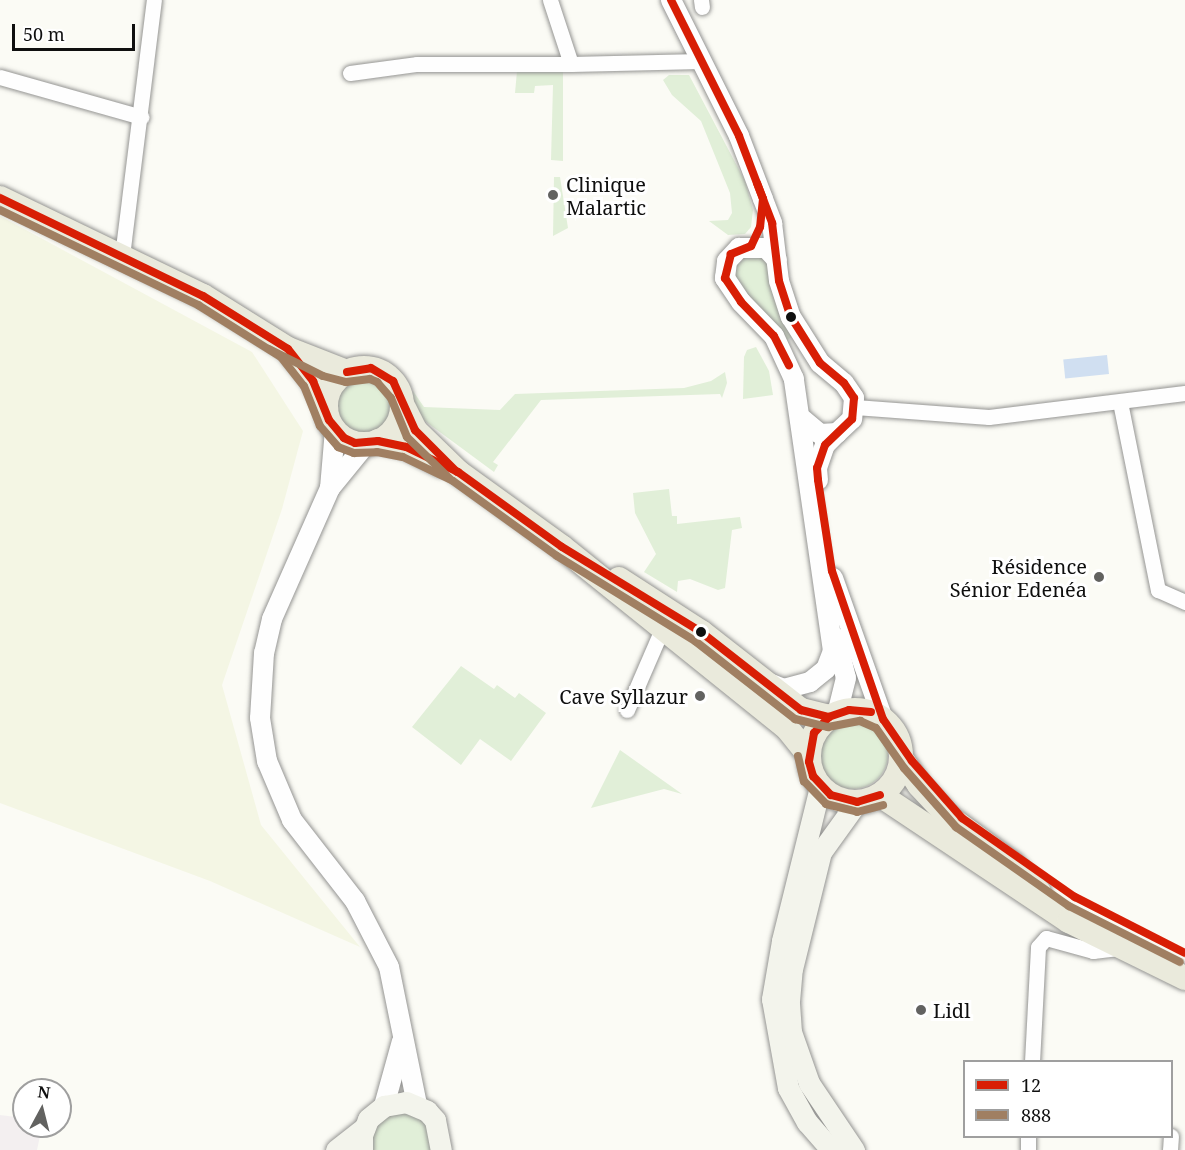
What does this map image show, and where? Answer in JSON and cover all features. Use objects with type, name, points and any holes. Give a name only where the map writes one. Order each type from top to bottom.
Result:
[{"type":"main road","points":[[0,198],[203,296],[288,349],[347,372]]},
{"type":"main road","points":[[288,349],[313,381],[331,419],[355,443],[372,442],[406,447],[458,472]]},
{"type":"main road","points":[[331,419],[331,387],[347,372],[366,368],[383,373],[393,381],[416,430],[458,472],[667,620],[764,680],[801,710],[833,715],[861,710],[884,719],[897,736],[901,758],[919,785],[950,818],[1013,864],[1069,921]]},
{"type":"main road","points":[[372,442],[396,426],[402,404]]},
{"type":"main road","points":[[667,620],[787,728],[808,754],[813,776],[820,787],[831,795],[857,802],[880,795],[895,779],[901,758]]},
{"type":"main road","points":[[808,754],[814,733],[833,715]]},
{"type":"main road","points":[[820,787],[782,941],[772,999],[788,1088],[807,1122],[831,1150]]},
{"type":"main road","points":[[880,795],[1069,921],[1118,948],[1185,978]]},
{"type":"main road","points":[[854,1150],[809,1083],[791,1032],[789,1001],[792,969],[821,852],[857,802]]},
{"type":"main road","points":[[336,1150],[364,1128],[384,1106],[394,1102],[417,1105],[435,1120],[441,1150]]},
{"type":"main road","points":[[362,1150],[364,1128]]},
{"type":"street","points":[[122,256],[154,0]]},
{"type":"street","points":[[550,0],[571,64]]},
{"type":"street","points":[[671,0],[739,136],[772,223],[785,302],[802,338],[820,363],[850,390],[855,407],[852,419],[825,445],[817,468],[832,572],[884,719]]},
{"type":"street","points":[[350,73],[417,64],[701,62]]},
{"type":"street","points":[[0,77],[141,117]]},
{"type":"street","points":[[751,246],[760,227],[763,200]]},
{"type":"street","points":[[764,680],[784,689],[810,682],[826,669],[833,651],[802,419],[794,379],[774,336],[741,302],[725,278],[731,254],[751,246],[766,248],[777,260]]},
{"type":"street","points":[[855,407],[989,417],[1185,393]]},
{"type":"street","points":[[1120,402],[1158,590],[1185,602]]},
{"type":"street","points":[[330,488],[331,419]]},
{"type":"street","points":[[802,419],[820,434],[837,433]]},
{"type":"street","points":[[372,442],[330,488],[272,619],[264,654],[260,718],[267,761],[292,820],[360,909],[389,967],[417,1105]]},
{"type":"street","points":[[826,595],[846,678],[833,715]]},
{"type":"street","points":[[627,710],[667,620]]},
{"type":"street","points":[[1032,1060],[1038,947],[1047,938],[1093,951],[1118,948]]},
{"type":"street","points":[[384,1106],[403,1036]]},
{"type":"shaded area","points":[[0,1115],[12,1116],[12,1138],[40,1138],[37,1150],[0,1150]]},
{"type":"green space","points":[[517,71],[563,71],[563,161],[551,160],[553,85],[535,86],[534,93],[515,93]]},
{"type":"green space","points":[[669,75],[689,75],[745,181],[753,210],[751,227],[745,234],[728,235],[709,221],[728,220],[732,213],[730,193],[701,121],[672,95],[663,80]]},
{"type":"green space","points":[[554,177],[560,177],[568,228],[553,236]]},
{"type":"green space","points":[[0,216],[252,352],[303,431],[282,509],[222,685],[261,825],[360,947],[210,881],[0,803]]},
{"type":"green space","points":[[747,255],[764,258],[769,265],[795,335],[784,342],[735,284],[734,269]]},
{"type":"green space","points":[[756,347],[769,371],[773,395],[743,399],[744,357],[747,350]]},
{"type":"green space","points":[[725,372],[727,383],[722,398],[720,394],[541,400],[493,462],[498,465],[494,472],[414,413],[413,391],[424,407],[500,410],[515,394],[684,388],[711,381]]},
{"type":"green space","points":[[358,376],[370,376],[385,384],[393,399],[393,411],[385,426],[370,434],[358,434],[343,426],[335,411],[335,399],[343,384]]},
{"type":"green space","points":[[669,489],[672,516],[677,516],[677,524],[740,517],[742,528],[732,530],[725,588],[718,590],[690,579],[678,581],[677,592],[644,572],[656,554],[635,513],[633,493]]},
{"type":"green space","points":[[461,666],[494,689],[497,685],[515,698],[519,693],[546,713],[511,761],[480,739],[461,765],[412,727]]},
{"type":"green space","points":[[853,719],[866,722],[878,729],[885,741],[888,754],[885,767],[878,779],[866,786],[853,789],[840,786],[828,779],[821,767],[818,754],[821,741],[828,729],[840,722]]},
{"type":"green space","points":[[620,750],[682,794],[664,789],[591,808]]},
{"type":"green space","points":[[393,1111],[414,1113],[430,1128],[432,1150],[370,1150],[371,1130]]},
{"type":"water","points":[[1107,355],[1109,374],[1065,378],[1063,360]]},
{"type":"transit line","name":"12","points":[[671,0],[739,136],[763,199],[772,223],[779,281],[791,317],[820,363],[844,383],[854,398],[852,419],[825,445],[817,468],[818,480],[832,571],[883,719],[912,761],[962,818],[1075,897],[1185,953]]},
{"type":"transit line","name":"12","points":[[757,183],[763,199],[760,227],[751,246],[731,254],[725,278],[741,302],[774,336],[789,365]]},
{"type":"transit line","name":"12","points":[[0,198],[203,296],[288,349],[313,381],[329,420],[344,438],[355,443],[378,441],[406,447],[458,472],[562,547],[701,632],[801,710],[829,717]]},
{"type":"transit line","name":"888","points":[[0,210],[198,305],[281,357],[304,386],[320,426],[338,447],[354,453],[377,452],[403,457],[453,481],[557,556],[695,641],[795,719],[828,727],[860,721],[876,728],[904,768],[956,827],[1069,906],[1180,962]]},
{"type":"transit line","name":"888","points":[[269,349],[323,376],[346,382],[370,379],[377,382],[391,398],[407,437],[450,479]]},
{"type":"transit line","name":"12","points":[[347,372],[371,368],[393,381],[415,430],[457,472]]},
{"type":"transit line","name":"12","points":[[871,712],[849,710],[829,717],[814,733],[809,762],[813,776],[831,795],[857,802],[880,795]]},
{"type":"transit line","name":"888","points":[[798,756],[804,781],[826,804],[857,812],[883,805]]},
{"type":"place","name":"Clinique Malartic","points":[[553,195]]},
{"type":"place","name":"Résidence Sénior Edenéa","points":[[1099,577]]},
{"type":"place","name":"Cave Syllazur","points":[[700,696]]},
{"type":"place","name":"Lidl","points":[[921,1010]]}]
